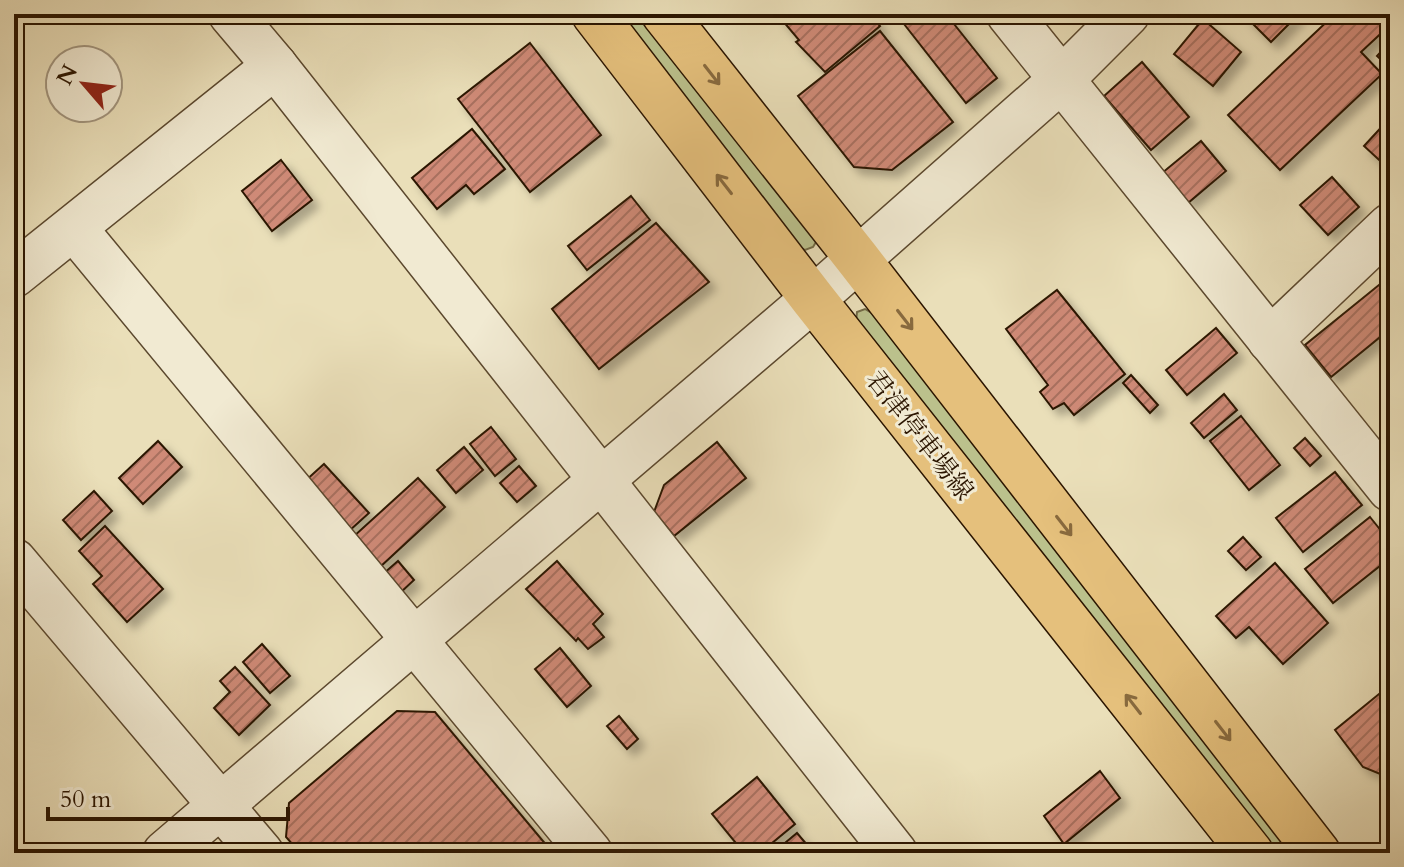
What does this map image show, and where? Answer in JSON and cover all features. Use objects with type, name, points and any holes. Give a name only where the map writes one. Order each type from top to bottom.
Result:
[{"type":"main road","name":"君津停車場線","points":[[594,14],[813,299],[1251,853]]},
{"type":"main road","points":[[664,14],[1318,853]]},
{"type":"street","points":[[231,14],[603,480],[895,853]]},
{"type":"street","points":[[1009,14],[1390,489]]},
{"type":"street","points":[[165,853],[813,299],[1061,80],[1127,14]]},
{"type":"street","points":[[14,275],[275,66]]},
{"type":"street","points":[[1270,340],[1390,226]]},
{"type":"street","points":[[74,228],[590,853]]},
{"type":"street","points":[[14,561],[261,853]]},
{"type":"green space","points":[[614,14],[642,14],[814,234],[816,242],[813,247],[805,250],[797,247]]},
{"type":"green space","points":[[865,309],[875,315],[1297,853],[1273,853],[856,322],[857,312]]},
{"type":"building","points":[[777,14],[870,14],[880,26],[825,72],[796,42],[799,40]]},
{"type":"building","points":[[917,14],[946,14],[997,78],[966,103],[904,24]]},
{"type":"building","points":[[1243,14],[1299,14],[1271,42]]},
{"type":"building","points":[[1335,14],[1390,14],[1390,25],[1361,52],[1382,74],[1280,170],[1228,115]]},
{"type":"building","points":[[1203,19],[1241,52],[1213,86],[1174,54]]},
{"type":"building","points":[[880,31],[953,122],[892,170],[854,167],[798,96]]},
{"type":"building","points":[[1390,42],[1390,68],[1377,56]]},
{"type":"building","points":[[530,43],[601,135],[530,192],[458,99]]},
{"type":"building","points":[[1142,62],[1189,117],[1151,150],[1104,96]]},
{"type":"building","points":[[1388,120],[1390,122],[1390,170],[1364,146]]},
{"type":"building","points":[[472,129],[505,169],[474,194],[466,185],[437,209],[412,178]]},
{"type":"building","points":[[1201,141],[1226,171],[1188,203],[1162,173]]},
{"type":"building","points":[[281,160],[312,200],[272,231],[242,191]]},
{"type":"building","points":[[1332,177],[1359,207],[1328,235],[1300,205]]},
{"type":"building","points":[[631,196],[650,220],[587,270],[568,246]]},
{"type":"building","points":[[656,223],[709,282],[599,369],[552,309]]},
{"type":"building","points":[[1390,276],[1390,329],[1331,377],[1305,345]]},
{"type":"building","points":[[1057,290],[1125,374],[1074,415],[1064,403],[1053,409],[1040,392],[1048,385],[1006,329]]},
{"type":"building","points":[[1216,328],[1237,353],[1187,395],[1166,370]]},
{"type":"building","points":[[1131,375],[1158,405],[1150,413],[1123,383]]},
{"type":"building","points":[[1224,394],[1237,410],[1204,438],[1191,423]]},
{"type":"building","points":[[1241,416],[1280,465],[1249,490],[1210,441]]},
{"type":"building","points":[[491,427],[516,459],[495,476],[470,444]]},
{"type":"building","points":[[1305,438],[1321,456],[1310,466],[1294,448]]},
{"type":"building","points":[[158,441],[182,467],[143,504],[119,478]]},
{"type":"building","points":[[717,442],[746,478],[674,536],[654,512],[664,485]]},
{"type":"building","points":[[464,447],[483,470],[456,493],[437,470]]},
{"type":"building","points":[[324,464],[369,513],[349,531],[304,482]]},
{"type":"building","points":[[519,466],[536,486],[517,502],[500,483]]},
{"type":"building","points":[[1335,472],[1362,505],[1303,552],[1276,518]]},
{"type":"building","points":[[418,478],[445,507],[380,567],[353,537]]},
{"type":"building","points":[[94,491],[112,511],[81,540],[63,520]]},
{"type":"building","points":[[1370,517],[1390,542],[1390,558],[1333,603],[1305,569]]},
{"type":"building","points":[[105,526],[163,589],[127,622],[93,584],[102,576],[79,551]]},
{"type":"building","points":[[1243,537],[1261,557],[1246,570],[1228,551]]},
{"type":"building","points":[[398,561],[414,580],[400,593],[383,574]]},
{"type":"building","points":[[557,561],[603,614],[593,624],[604,637],[588,649],[578,638],[576,641],[526,589]]},
{"type":"building","points":[[1275,563],[1328,623],[1283,664],[1249,627],[1236,638],[1216,616]]},
{"type":"building","points":[[262,644],[290,676],[270,693],[243,662]]},
{"type":"building","points":[[560,648],[591,686],[567,707],[535,669]]},
{"type":"building","points":[[235,667],[270,705],[239,735],[214,708],[230,692],[220,681]]},
{"type":"building","points":[[1390,685],[1390,778],[1363,767],[1335,730]]},
{"type":"building","points":[[397,711],[435,712],[553,853],[300,853],[286,837],[289,803]]},
{"type":"building","points":[[619,716],[638,739],[627,749],[607,726]]},
{"type":"building","points":[[1100,771],[1120,798],[1064,844],[1044,816]]},
{"type":"building","points":[[757,777],[795,824],[760,853],[744,853],[712,814]]},
{"type":"building","points":[[797,833],[814,853],[773,853]]}]
